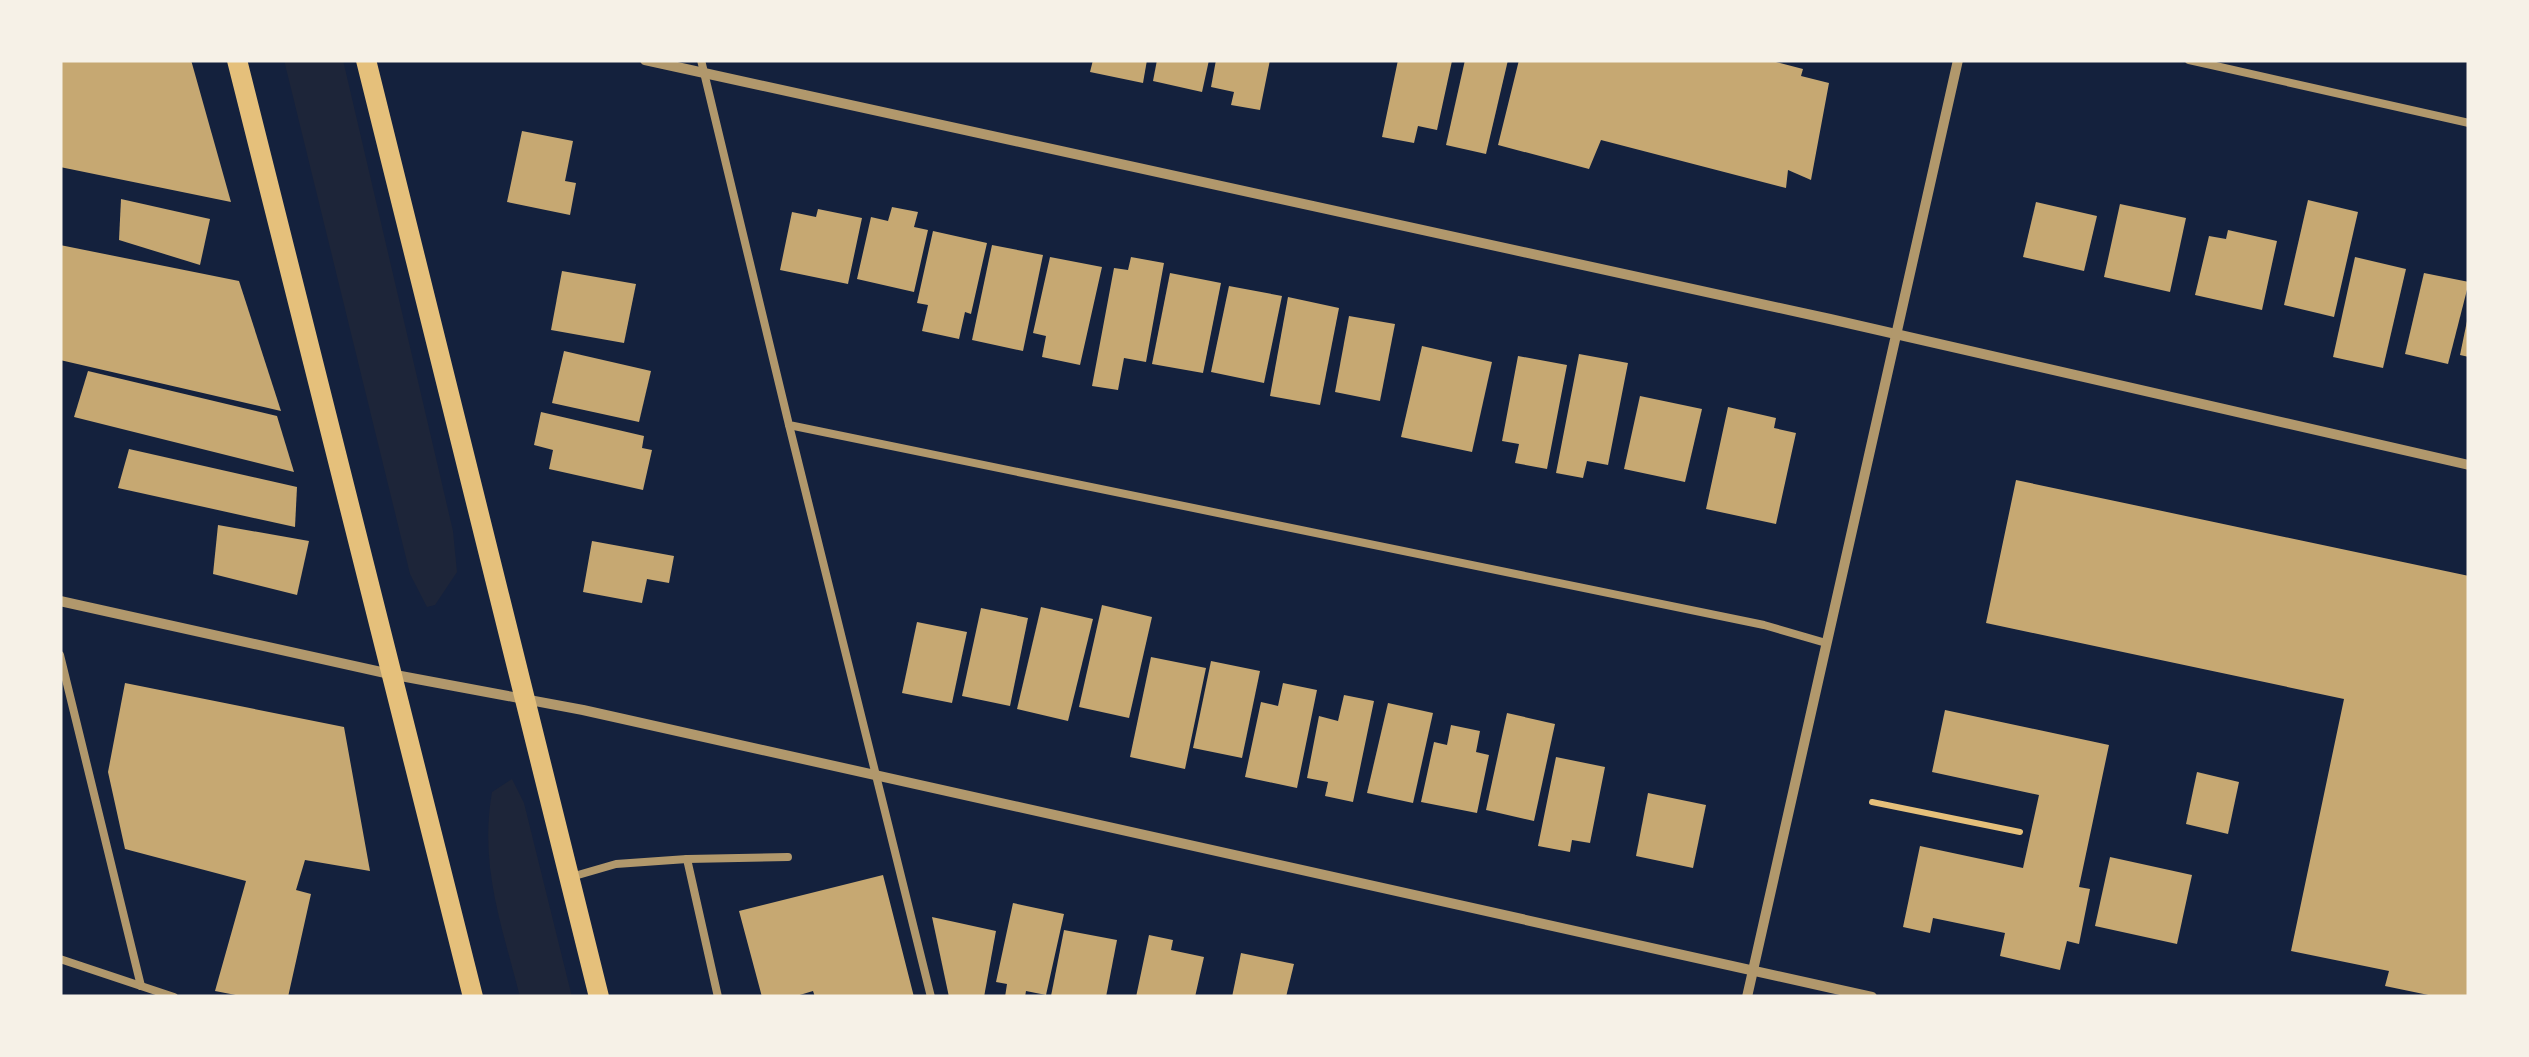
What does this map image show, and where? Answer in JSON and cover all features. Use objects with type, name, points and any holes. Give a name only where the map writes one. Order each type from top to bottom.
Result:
[{"type":"main road","points":[[237,60],[473,997]]},
{"type":"main road","points":[[366,60],[599,997]]},
{"type":"street","points":[[646,60],[1896,334],[2469,466]]},
{"type":"street","points":[[1747,997],[1958,60]]},
{"type":"street","points":[[60,601],[390,674],[523,697],[1872,997]]},
{"type":"lane","points":[[701,60],[931,997]]},
{"type":"lane","points":[[2189,60],[2469,123]]},
{"type":"lane","points":[[790,426],[1764,625],[1826,643]]},
{"type":"lane","points":[[60,655],[141,986]]},
{"type":"lane","points":[[571,877],[616,864],[788,857]]},
{"type":"lane","points":[[687,859],[718,997]]},
{"type":"lane","points":[[60,959],[174,997]]},
{"type":"path","points":[[1872,802],[2020,832]]},
{"type":"shaded area","points":[[284,60],[343,60],[453,531],[457,572],[435,605],[427,607],[410,574]]},
{"type":"shaded area","points":[[512,779],[524,803],[572,997],[520,997],[494,896],[488,845],[492,792]]},
{"type":"building","points":[[60,60],[191,60],[231,202],[60,167]]},
{"type":"building","points":[[1093,60],[1147,60],[1143,83],[1090,72]]},
{"type":"building","points":[[1157,60],[1209,60],[1202,92],[1153,81]]},
{"type":"building","points":[[1216,60],[1270,60],[1260,110],[1231,105],[1234,92],[1211,87]]},
{"type":"building","points":[[1398,60],[1452,61],[1437,130],[1418,126],[1414,143],[1382,137]]},
{"type":"building","points":[[1465,60],[1508,60],[1486,154],[1446,145]]},
{"type":"building","points":[[1519,60],[1768,60],[1803,69],[1801,76],[1829,83],[1811,180],[1788,170],[1786,188],[1601,140],[1589,169],[1498,145]]},
{"type":"building","points":[[522,131],[573,141],[565,181],[576,183],[570,215],[507,202]]},
{"type":"building","points":[[121,199],[210,219],[200,265],[119,240]]},
{"type":"building","points":[[2308,200],[2358,212],[2334,317],[2284,305]]},
{"type":"building","points":[[2036,202],[2097,216],[2084,271],[2023,257]]},
{"type":"building","points":[[2120,204],[2186,218],[2170,292],[2104,277]]},
{"type":"building","points":[[892,207],[918,212],[914,227],[928,230],[914,292],[857,279],[871,217],[888,221]]},
{"type":"building","points":[[818,209],[862,218],[848,284],[780,270],[792,212],[816,217]]},
{"type":"building","points":[[2228,230],[2277,241],[2262,310],[2195,295],[2209,236],[2226,239]]},
{"type":"building","points":[[933,231],[987,243],[971,314],[965,312],[959,339],[922,331],[928,305],[917,303]]},
{"type":"building","points":[[60,245],[239,281],[281,411],[60,360]]},
{"type":"building","points":[[992,245],[1043,255],[1023,351],[972,340]]},
{"type":"building","points":[[1050,257],[1102,267],[1080,365],[1042,357],[1046,336],[1033,333]]},
{"type":"building","points":[[1131,257],[1164,263],[1146,362],[1124,358],[1118,390],[1092,386],[1114,268],[1128,270]]},
{"type":"building","points":[[2355,257],[2406,269],[2383,368],[2333,357]]},
{"type":"building","points":[[562,271],[636,284],[624,343],[551,330]]},
{"type":"building","points":[[1170,273],[1221,283],[1203,373],[1152,364]]},
{"type":"building","points":[[2424,273],[2469,282],[2448,364],[2405,354]]},
{"type":"building","points":[[1229,286],[1282,296],[1264,383],[1211,372]]},
{"type":"building","points":[[1288,297],[1339,308],[1320,405],[1270,396]]},
{"type":"building","points":[[1349,316],[1395,324],[1380,401],[1335,392]]},
{"type":"building","points":[[2469,321],[2469,357],[2460,355]]},
{"type":"building","points":[[1422,346],[1492,362],[1472,452],[1401,437]]},
{"type":"building","points":[[564,351],[651,371],[639,422],[552,403]]},
{"type":"building","points":[[1579,354],[1628,363],[1608,465],[1587,461],[1583,478],[1556,473]]},
{"type":"building","points":[[1518,356],[1567,365],[1547,469],[1515,463],[1519,444],[1502,441]]},
{"type":"building","points":[[88,371],[277,416],[294,472],[74,417]]},
{"type":"building","points":[[1640,396],[1702,409],[1685,482],[1624,469]]},
{"type":"building","points":[[1728,407],[1776,418],[1774,428],[1796,433],[1776,524],[1706,509]]},
{"type":"building","points":[[541,412],[644,436],[642,448],[652,450],[643,490],[549,469],[553,450],[534,445]]},
{"type":"building","points":[[129,449],[297,487],[295,527],[118,488]]},
{"type":"building","points":[[2016,480],[2469,576],[2468,997],[2438,997],[2385,986],[2389,971],[2291,951],[2344,699],[1986,623]]},
{"type":"building","points":[[218,525],[309,541],[297,595],[213,574]]},
{"type":"building","points":[[592,541],[674,556],[669,583],[647,579],[642,603],[583,592]]},
{"type":"building","points":[[1102,605],[1152,617],[1129,718],[1079,707]]},
{"type":"building","points":[[1041,607],[1093,619],[1068,721],[1017,709]]},
{"type":"building","points":[[981,608],[1028,618],[1010,706],[962,696]]},
{"type":"building","points":[[917,622],[967,632],[952,703],[902,693]]},
{"type":"building","points":[[1151,657],[1206,668],[1185,769],[1130,757]]},
{"type":"building","points":[[1211,661],[1260,671],[1242,758],[1193,748]]},
{"type":"building","points":[[125,683],[344,727],[370,871],[305,860],[296,890],[311,894],[288,997],[246,997],[215,991],[246,881],[125,849],[108,772]]},
{"type":"building","points":[[1283,683],[1317,690],[1297,788],[1245,777],[1261,702],[1278,706]]},
{"type":"building","points":[[1344,695],[1374,701],[1353,802],[1325,796],[1328,782],[1307,778],[1319,716],[1338,721]]},
{"type":"building","points":[[1388,703],[1433,713],[1413,803],[1367,793]]},
{"type":"building","points":[[1945,710],[2109,745],[2079,887],[2090,889],[2079,944],[2067,941],[2060,970],[2000,956],[2005,933],[1933,918],[1930,933],[1903,927],[1920,846],[2023,868],[2039,795],[1932,772]]},
{"type":"building","points":[[1507,713],[1555,724],[1534,821],[1486,810]]},
{"type":"building","points":[[1451,725],[1480,731],[1476,752],[1489,755],[1477,813],[1421,802],[1434,742],[1447,745]]},
{"type":"building","points":[[1556,757],[1605,767],[1590,843],[1572,840],[1570,852],[1538,846]]},
{"type":"building","points":[[2197,772],[2239,782],[2228,834],[2186,824]]},
{"type":"building","points":[[1648,793],[1706,805],[1693,868],[1636,856]]},
{"type":"building","points":[[2110,857],[2192,875],[2177,944],[2095,926]]},
{"type":"building","points":[[883,875],[914,997],[815,997],[813,991],[793,997],[762,997],[739,911]]},
{"type":"building","points":[[1013,903],[1064,914],[1046,995],[1026,991],[1025,997],[1005,997],[1007,984],[996,982]]},
{"type":"building","points":[[932,917],[996,931],[984,997],[949,997]]},
{"type":"building","points":[[1064,930],[1117,940],[1106,997],[1051,996]]},
{"type":"building","points":[[1149,935],[1173,940],[1171,950],[1204,957],[1195,997],[1136,997]]},
{"type":"building","points":[[1241,953],[1294,964],[1286,997],[1232,997]]}]
